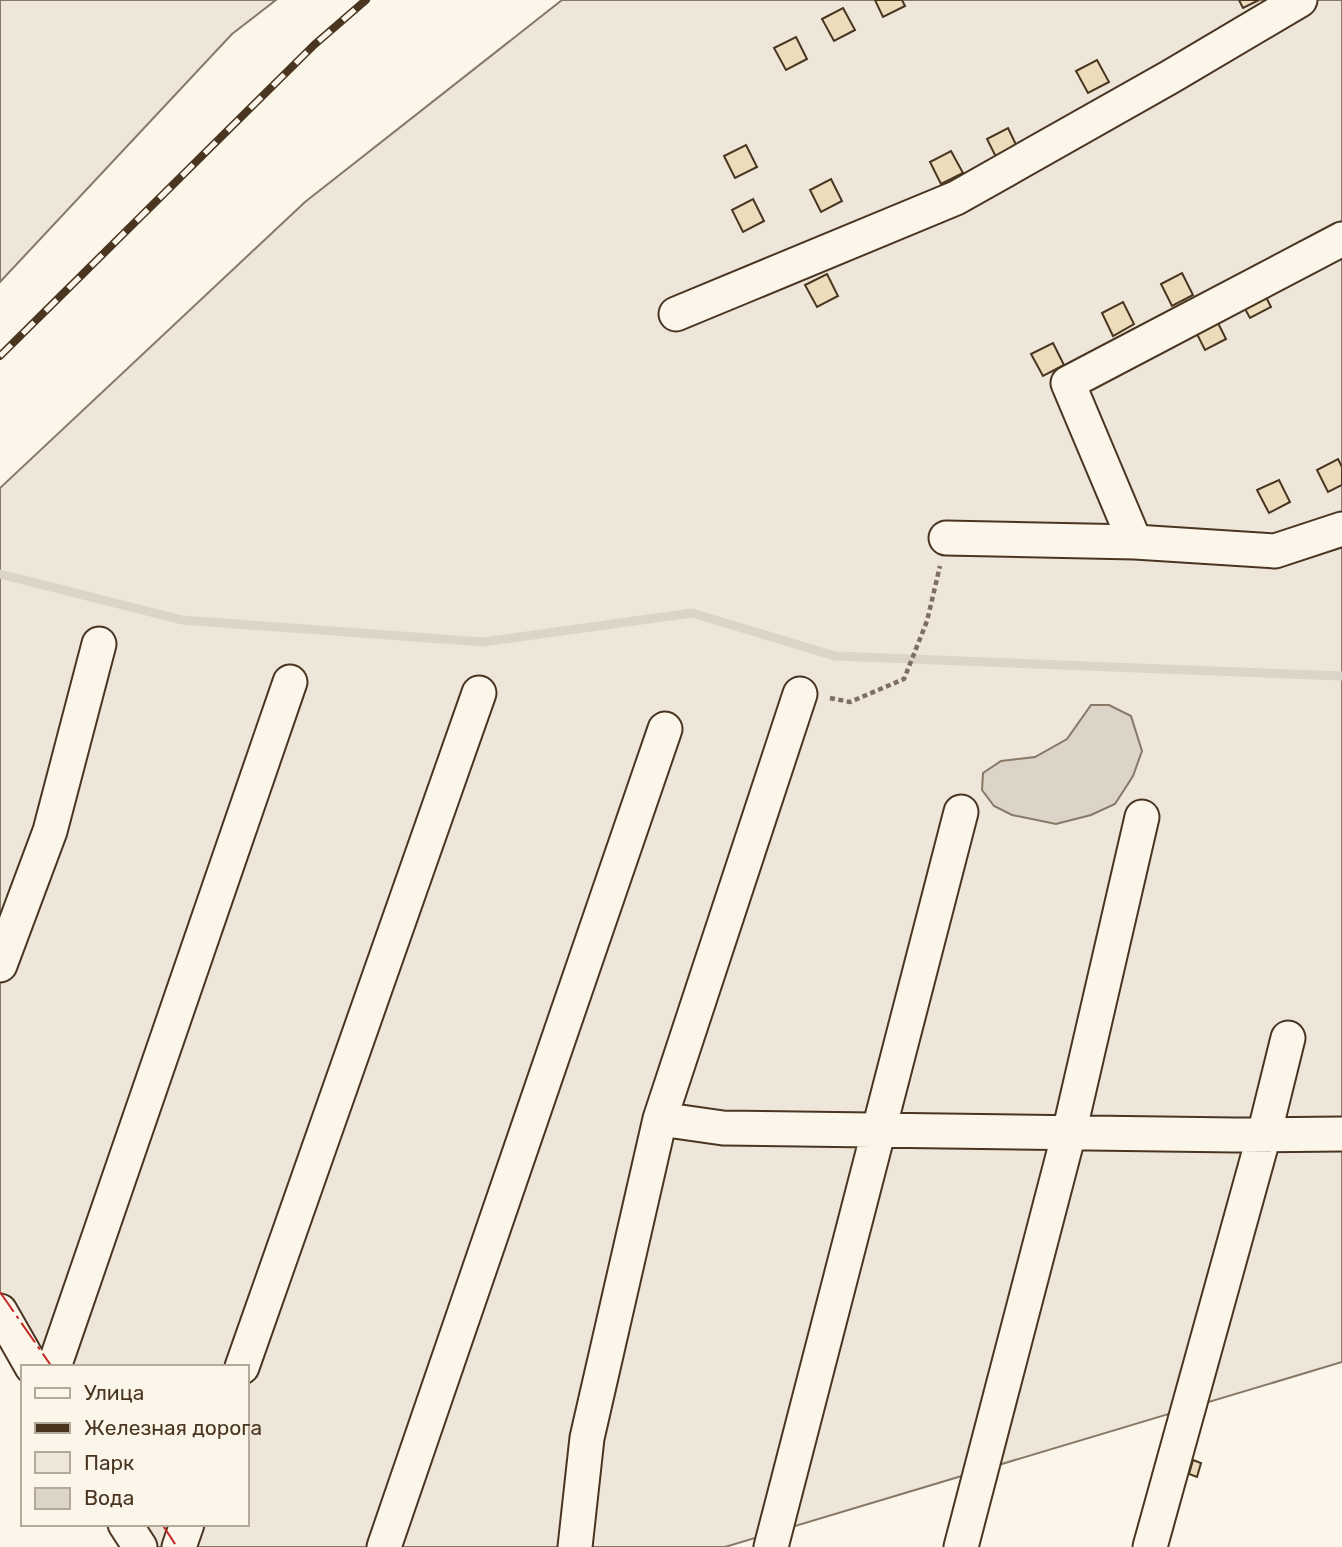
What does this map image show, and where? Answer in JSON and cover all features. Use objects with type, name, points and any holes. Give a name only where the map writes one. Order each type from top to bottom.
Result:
[{"type":"street","points":[[676,314],[956,198],[1300,0]]},
{"type":"street","points":[[1135,541],[1068,383],[1342,239]]},
{"type":"street","points":[[946,538],[1135,541],[1275,551],[1342,529]]},
{"type":"street","points":[[0,965],[50,831],[99,644]]},
{"type":"street","points":[[55,1365],[289,682]]},
{"type":"street","points":[[243,1365],[479,693]]},
{"type":"street","points":[[575,1547],[587,1438],[660,1119],[800,694]]},
{"type":"street","points":[[384,1547],[665,729]]},
{"type":"street","points":[[771,1547],[961,812]]},
{"type":"street","points":[[961,1547],[1069,1133],[1142,817]]},
{"type":"street","points":[[1150,1547],[1264,1135],[1288,1038]]},
{"type":"street","points":[[660,1119],[723,1128],[1342,1134]]},
{"type":"street","points":[[0,1311],[31,1365]]},
{"type":"street","points":[[126,1526],[139,1547]]},
{"type":"street","points":[[179,1547],[186,1526]]},
{"type":"path","points":[[800,694],[850,702],[904,679],[927,621],[946,538]]},
{"type":"green space","points":[[0,0],[276,0],[232,34],[0,282]]},
{"type":"green space","points":[[562,0],[1342,0],[1342,1362],[725,1547],[121,1547],[109,1526],[248,1526],[248,1365],[22,1365],[0,1330],[0,488],[305,202]]},
{"type":"water","points":[[1091,705],[1109,705],[1131,716],[1142,751],[1133,776],[1115,804],[1091,815],[1056,824],[1012,815],[994,806],[982,790],[983,773],[1001,761],[1035,757],[1067,739]]},
{"type":"building","points":[[875,0],[902,0],[905,6],[883,17]]},
{"type":"building","points":[[1239,0],[1259,0],[1243,8]]},
{"type":"building","points":[[843,8],[855,30],[834,41],[822,19]]},
{"type":"building","points":[[796,37],[807,59],[786,70],[774,48]]},
{"type":"building","points":[[1097,60],[1109,82],[1088,93],[1076,71]]},
{"type":"building","points":[[1008,128],[1019,151],[998,161],[987,139]]},
{"type":"building","points":[[746,145],[757,167],[735,178],[724,156]]},
{"type":"building","points":[[951,151],[963,173],[941,184],[930,162]]},
{"type":"building","points":[[831,179],[842,201],[821,212],[810,190]]},
{"type":"building","points":[[753,199],[764,221],[743,232],[732,210]]},
{"type":"building","points":[[1182,273],[1193,295],[1172,306],[1161,284]]},
{"type":"building","points":[[827,274],[838,296],[817,307],[805,285]]},
{"type":"building","points":[[1260,285],[1271,307],[1250,318],[1238,296]]},
{"type":"building","points":[[1123,302],[1134,324],[1113,336],[1102,313]]},
{"type":"building","points":[[1215,317],[1226,339],[1205,350],[1194,328]]},
{"type":"building","points":[[1053,343],[1064,365],[1043,376],[1031,354]]},
{"type":"building","points":[[1338,459],[1342,467],[1342,485],[1328,492],[1317,470]]},
{"type":"building","points":[[1279,480],[1290,502],[1269,513],[1257,490]]},
{"type":"building","points":[[1193,1460],[1201,1463],[1197,1477],[1189,1474]]},
{"type":"waterway","points":[[0,574],[182,620],[483,642],[692,613],[835,656],[1342,676]]},
{"type":"railway","points":[[0,356],[314,45],[366,0]]},
{"type":"power","points":[[0,1292],[51,1365]]},
{"type":"power","points":[[163,1526],[177,1547]]}]
